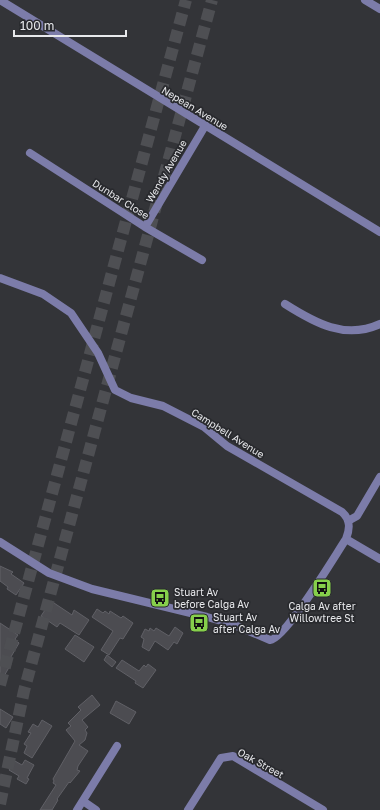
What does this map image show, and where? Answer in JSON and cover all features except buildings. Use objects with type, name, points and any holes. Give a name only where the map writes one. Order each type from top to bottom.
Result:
[{"type":"street","name":"Nepean Avenue","points":[[0,0],[380,232]]},
{"type":"street","points":[[365,0],[380,9]]},
{"type":"street","name":"Wendy Avenue","points":[[145,227],[205,126]]},
{"type":"street","name":"Dunbar Close","points":[[30,153],[145,227],[202,260]]},
{"type":"street","name":"Campbell Avenue","points":[[0,278],[43,294],[71,313],[98,353],[115,390],[131,398],[163,406],[204,427],[227,446],[342,512],[348,521]]},
{"type":"street","points":[[285,304],[314,322],[333,328],[356,330],[380,324]]},
{"type":"street","points":[[0,542],[49,573],[92,589],[232,624],[267,640],[278,638],[291,622],[346,539],[349,529],[348,521],[357,516],[380,477]]},
{"type":"street","points":[[346,539],[380,559]]},
{"type":"street","points":[[77,810],[117,746]]},
{"type":"street","name":"Oak Street","points":[[188,810],[221,758],[233,756],[323,810]]},
{"type":"street","points":[[82,801],[96,810]]},
{"type":"tunnel","points":[[0,685],[186,0]]},
{"type":"tunnel","points":[[0,804],[24,691],[212,0]]},
{"type":"place","name":"Calga Av after Willowtree St","points":[[322,588]]},
{"type":"place","name":"Stuart Av before Calga Av","points":[[160,598]]},
{"type":"place","name":"Stuart Av after Calga Av","points":[[199,623]]}]
